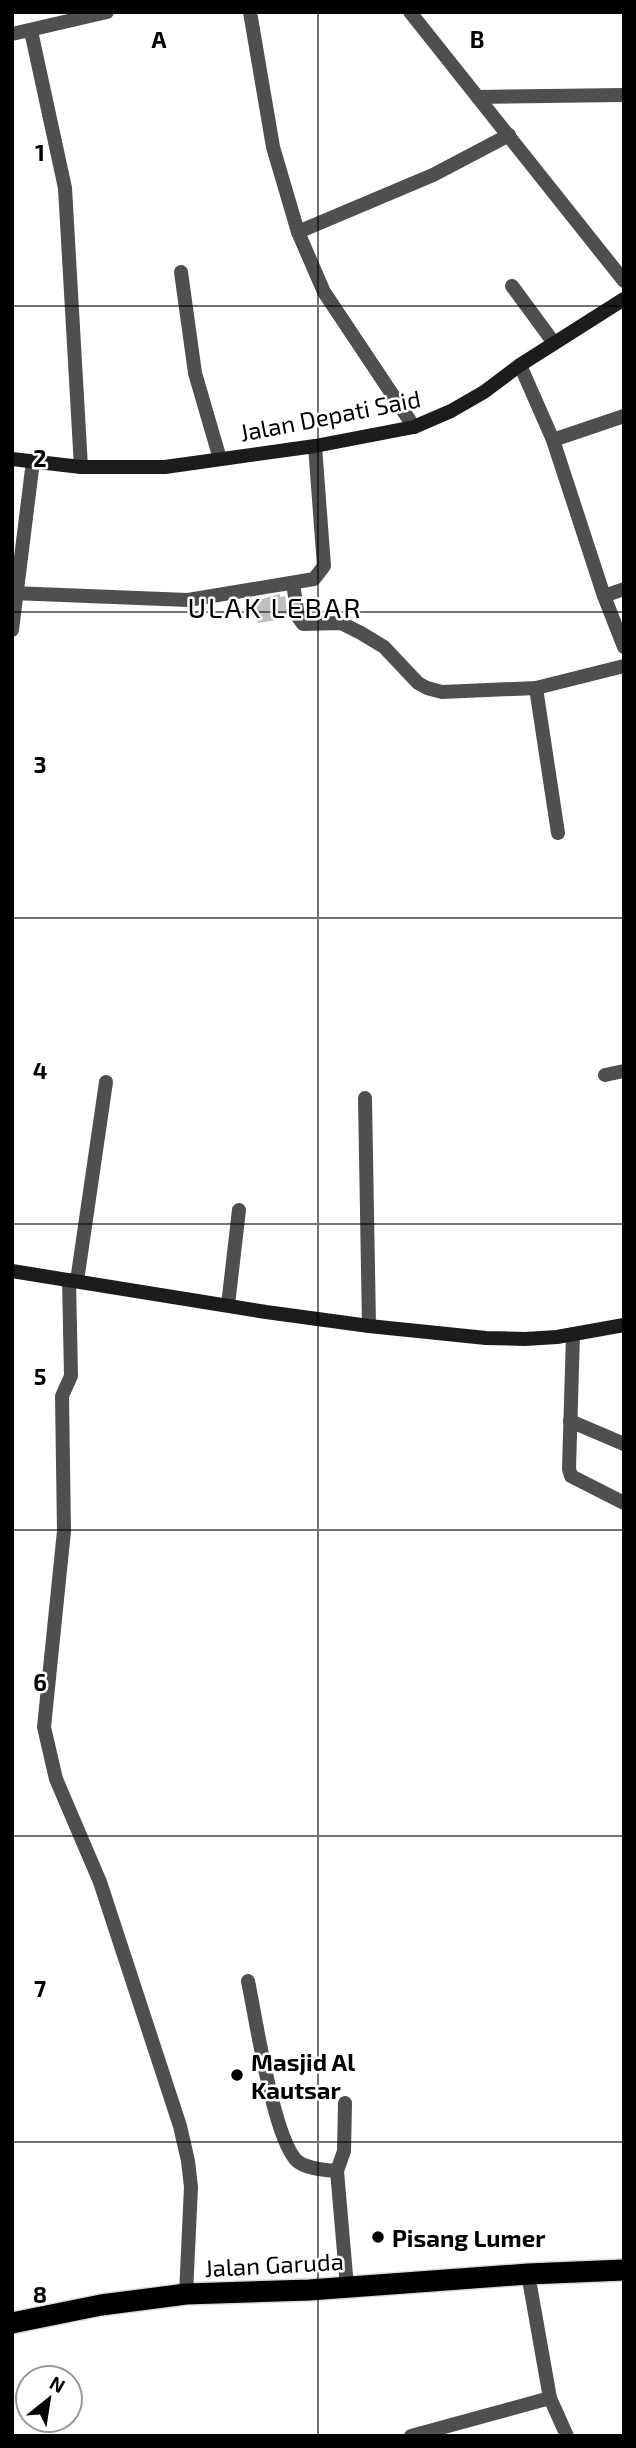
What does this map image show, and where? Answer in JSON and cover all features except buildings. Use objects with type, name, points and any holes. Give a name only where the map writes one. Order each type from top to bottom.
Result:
[{"type":"highway","name":"Jalan Garuda","points":[[12,2323],[101,2305],[186,2294],[624,2270]]},
{"type":"main road","name":"Jalan Depati Said","points":[[12,459],[81,467],[165,467],[315,446],[414,427],[462,405],[624,299]]},
{"type":"main road","points":[[12,1271],[369,1326],[506,1339],[573,1334],[624,1325]]},
{"type":"street","points":[[12,34],[107,12]]},
{"type":"street","points":[[250,12],[273,147],[298,232],[324,292],[414,427]]},
{"type":"street","points":[[410,12],[624,281]]},
{"type":"street","points":[[31,31],[65,188],[81,467]]},
{"type":"street","points":[[478,97],[624,95]]},
{"type":"street","points":[[298,232],[433,175],[509,135]]},
{"type":"street","points":[[181,272],[195,373],[220,459]]},
{"type":"street","points":[[512,286],[554,343]]},
{"type":"street","points":[[520,365],[553,440],[604,596],[624,647]]},
{"type":"street","points":[[553,440],[624,416]]},
{"type":"street","points":[[14,594],[188,600],[314,579],[324,566],[315,446]]},
{"type":"street","points":[[12,630],[14,594],[33,461]]},
{"type":"street","points":[[293,583],[298,617],[303,624],[341,623],[384,646],[418,683],[442,692],[536,688],[624,666]]},
{"type":"street","points":[[604,596],[624,589]]},
{"type":"street","points":[[536,688],[558,834]]},
{"type":"street","points":[[604,1075],[624,1070]]},
{"type":"street","points":[[106,1082],[73,1281],[71,1376],[62,1396],[64,1531],[44,1727],[56,1779],[100,1882],[180,2126],[191,2187],[186,2294]]},
{"type":"street","points":[[365,1098],[369,1326]]},
{"type":"street","points":[[228,1306],[239,1210]]},
{"type":"street","points":[[573,1334],[571,1476],[624,1503]]},
{"type":"street","points":[[570,1421],[624,1444]]},
{"type":"street","points":[[248,1981],[273,2103],[288,2147],[299,2162],[323,2170],[337,2171]]},
{"type":"street","points":[[345,2103],[344,2151],[337,2171],[347,2287]]},
{"type":"street","points":[[528,2274],[550,2398],[567,2436]]},
{"type":"street","points":[[411,2436],[550,2398]]},
{"type":"place","name":"Masjid Al Kautsar","points":[[237,2075]]},
{"type":"place","name":"Pisang Lumer","points":[[378,2237]]},
{"type":"district","name":"ULAK LEBAR","points":[[275,607]]}]
